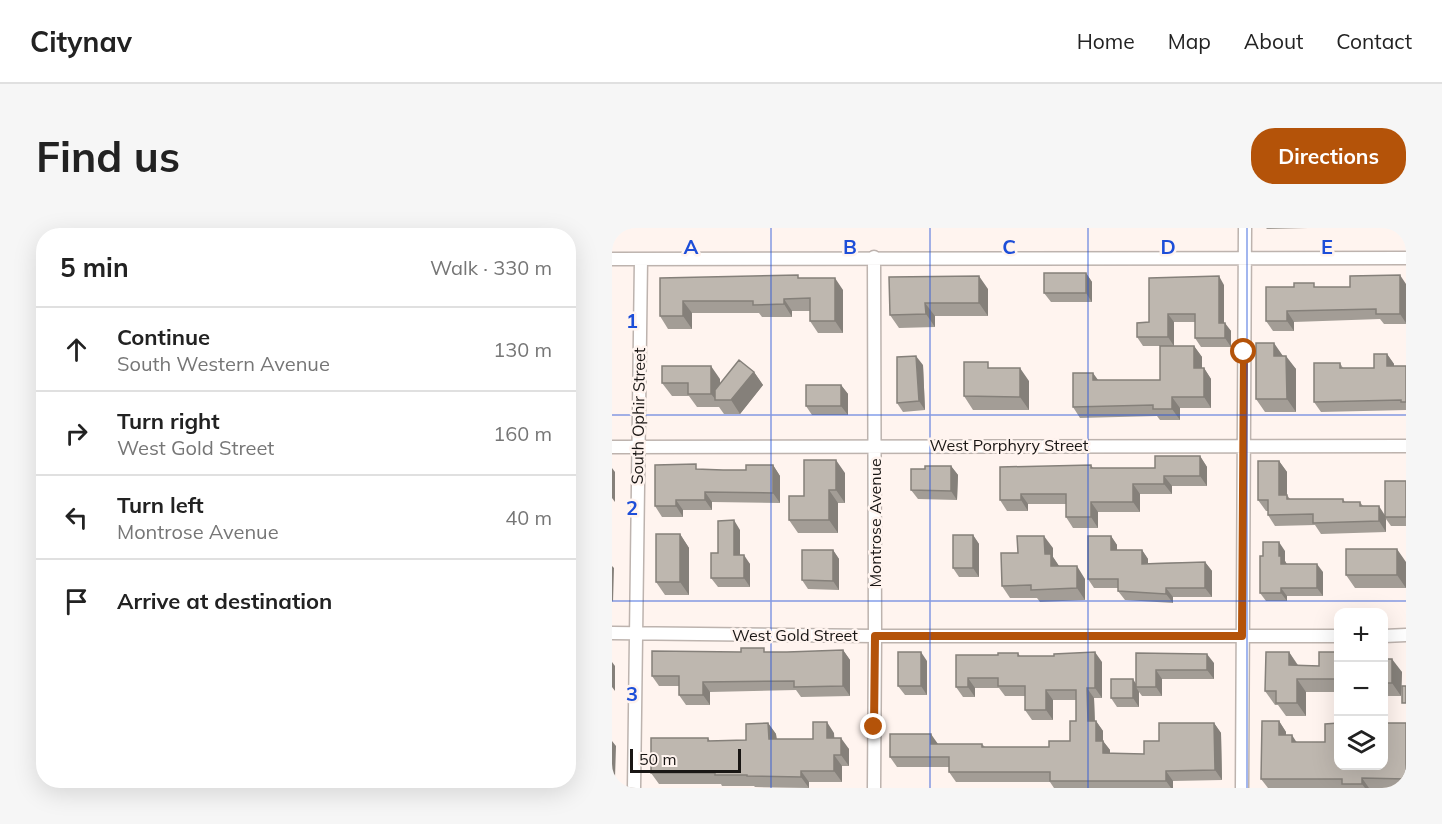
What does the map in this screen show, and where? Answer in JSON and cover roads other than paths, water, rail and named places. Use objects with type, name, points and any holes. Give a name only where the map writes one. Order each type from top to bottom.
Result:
[{"type":"street","points":[[1242,788],[1242,445],[1245,228]]},
{"type":"street","name":"Montrose Avenue","points":[[874,257],[874,788]]},
{"type":"street","points":[[612,259],[1406,258]]},
{"type":"street","name":"South Ophir Street","points":[[633,788],[641,259]]},
{"type":"street","name":"West Porphyry Street","points":[[612,447],[1406,446]]},
{"type":"street","name":"West Gold Street","points":[[612,633],[875,636],[1334,636]]},
{"type":"street","points":[[1388,636],[1406,635]]}]
